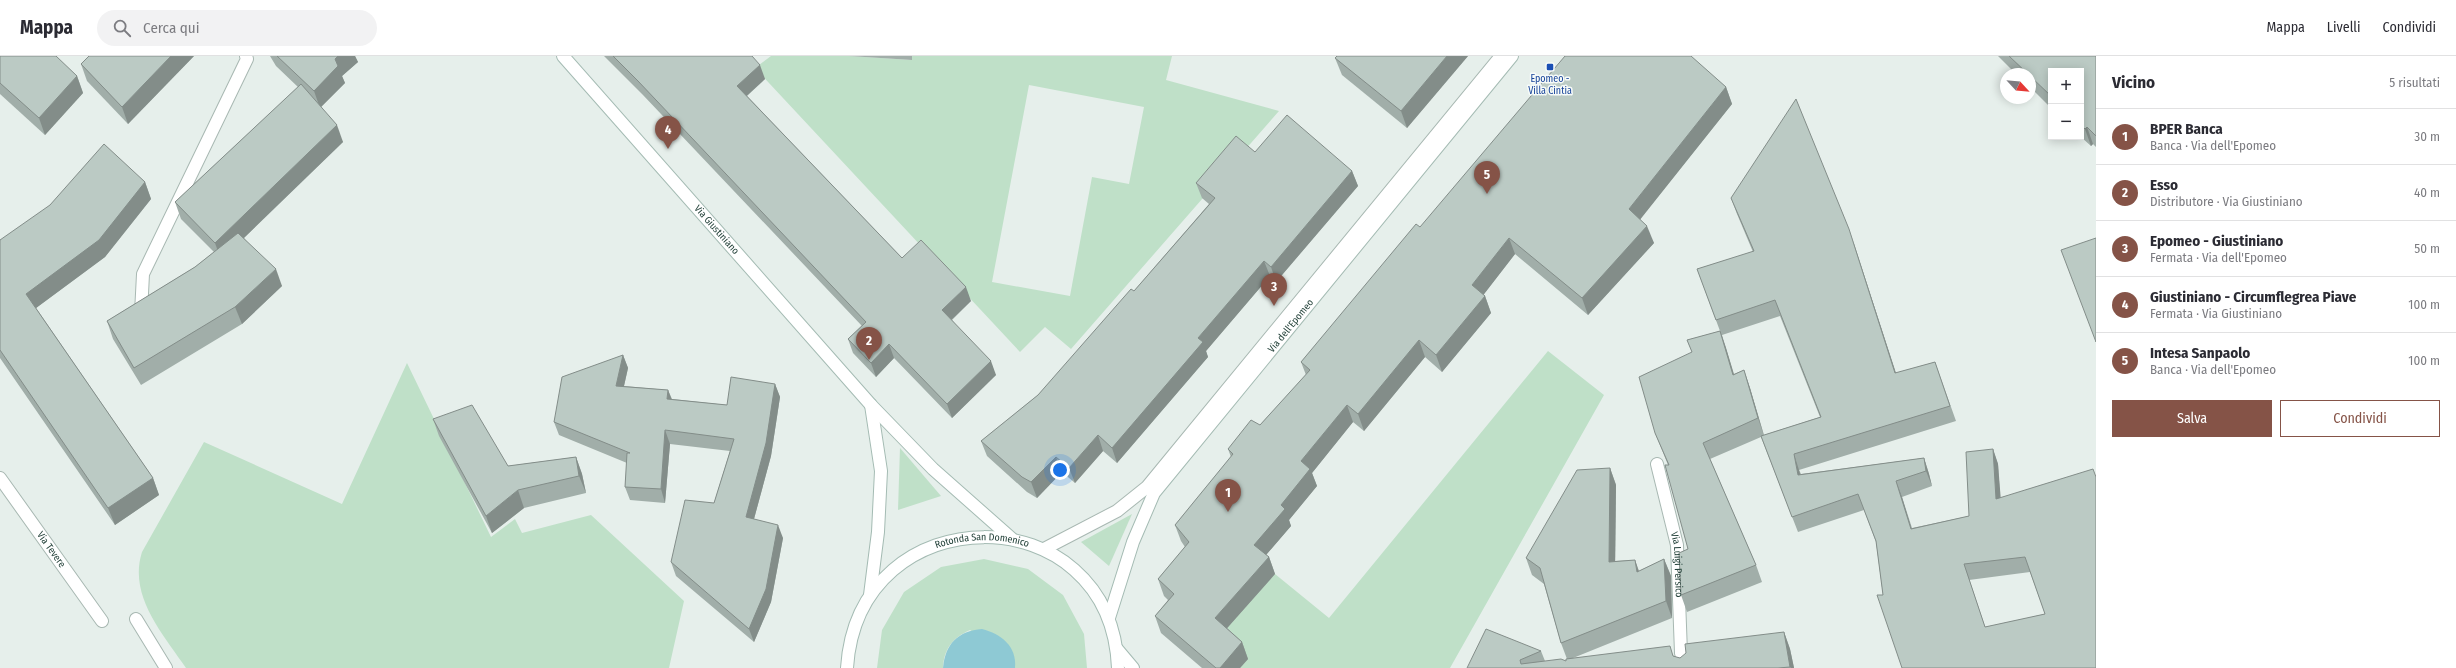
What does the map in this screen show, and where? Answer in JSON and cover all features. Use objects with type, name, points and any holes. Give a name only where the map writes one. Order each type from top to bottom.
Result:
[{"type":"main road","points":[[141,313],[144,274],[247,60],[246,56]]},
{"type":"main road","name":"Via Giustiniano","points":[[562,56],[871,405],[933,468],[1011,538]]},
{"type":"main road","name":"Via dell'Epomeo","points":[[1044,550],[1117,511],[1147,487],[1501,56]]},
{"type":"main road","name":"Via dell'Epomeo","points":[[1109,618],[1133,542],[1154,494],[1512,56]]},
{"type":"main road","points":[[870,595],[878,532],[881,471],[871,405]]},
{"type":"main road","name":"Via Luigi Persico","points":[[1657,464],[1677,545],[1681,653],[1685,668]]},
{"type":"main road","name":"Via Tevere","points":[[0,479],[102,620]]},
{"type":"main road","name":"Rotonda San Domenico","points":[[847,668],[848,650],[856,622],[870,595],[897,566],[932,546],[971,536],[1011,538],[1044,550],[1070,567],[1093,591],[1109,618],[1117,649],[1118,668]]},
{"type":"main road","points":[[136,619],[166,668]]},
{"type":"main road","points":[[1117,649],[1133,668]]},
{"type":"green space","points":[[771,56],[849,56],[912,60],[912,56],[1172,56],[1166,80],[1279,111],[1071,349],[1045,327],[1020,352],[755,68]],"holes":[[[1029,85],[1144,107],[1129,184],[1092,177],[1070,296],[992,282]]]},
{"type":"green space","points":[[1548,351],[1604,395],[1450,668],[1240,668],[1220,634],[1275,574],[1329,618]]},
{"type":"green space","points":[[407,363],[491,537],[515,519],[522,533],[591,515],[684,601],[669,668],[186,668],[150,614],[140,584],[139,568],[142,552],[204,442],[342,504]]},
{"type":"green space","points":[[900,448],[941,496],[898,510]]},
{"type":"green space","points":[[1132,514],[1109,566],[1081,542]]},
{"type":"green space","points":[[984,559],[1028,569],[1063,595],[1084,634],[1087,668],[1015,668],[1015,662],[970,630],[958,637],[950,645],[945,655],[943,668],[877,668],[882,630],[904,592],[941,567]]},
{"type":"water","points":[[982,629],[995,634],[1006,642],[1013,653],[1015,668],[943,668],[947,652],[954,640],[966,633]]},
{"type":"building","points":[[0,56],[56,56],[77,76],[39,118],[0,83]]},
{"type":"building","points":[[89,56],[171,56],[122,107],[81,64]]},
{"type":"building","points":[[277,56],[338,56],[335,59],[338,66],[314,91]]},
{"type":"building","points":[[613,56],[752,56],[760,65],[737,86],[902,258],[921,240],[966,287],[942,310],[991,361],[947,404],[889,344],[871,363],[848,339],[866,322]]},
{"type":"building","points":[[1337,56],[1447,56],[1401,111],[1335,58]]},
{"type":"building","points":[[1565,56],[1691,56],[1726,87],[1629,209],[1647,226],[1582,298],[1509,238],[1472,285],[1485,296],[1436,355],[1419,340],[1358,414],[1347,405],[1301,461],[1310,469],[1281,505],[1285,509],[1254,545],[1269,557],[1215,618],[1242,642],[1220,668],[1216,668],[1155,616],[1174,594],[1158,579],[1189,542],[1175,525],[1233,454],[1228,449],[1251,420],[1260,425],[1310,370],[1301,362],[1416,224],[1420,227]]},
{"type":"building","points":[[2009,56],[2096,56],[2096,136],[2087,127],[2085,129],[2084,128],[2084,68],[2048,68],[2048,93],[2036,82],[2036,68],[2022,68]]},
{"type":"building","points":[[301,84],[337,125],[215,243],[175,202]]},
{"type":"building","points":[[1796,99],[1849,229],[1895,373],[1935,362],[1950,406],[1794,454],[1798,475],[1924,458],[1926,471],[1896,481],[1911,529],[1969,516],[1966,452],[1993,449],[1996,499],[2093,469],[2096,477],[2096,668],[1902,668],[1877,595],[1883,595],[1876,541],[1858,494],[1792,517],[1761,436],[1821,417],[1775,300],[1716,320],[1697,269],[1754,251],[1731,198]],"holes":[[[2025,557],[2045,614],[1985,627],[1964,564]]]},
{"type":"building","points":[[1287,115],[1352,171],[1271,267],[1264,261],[1198,338],[1203,342],[1112,448],[1098,435],[1069,468],[1056,457],[1031,482],[1022,477],[981,441],[1038,395],[1131,289],[1134,291],[1215,198],[1196,183],[1236,136],[1255,152]]},
{"type":"building","points":[[104,144],[145,182],[99,240],[26,294],[153,478],[108,508],[0,350],[0,240],[50,205]]},
{"type":"building","points":[[238,233],[276,269],[235,307],[134,368],[107,321],[195,267]]},
{"type":"building","points":[[2096,238],[2096,342],[2061,250]]},
{"type":"building","points":[[1720,331],[1733,375],[1744,370],[1758,418],[1703,443],[1756,565],[1681,595],[1679,553],[1688,549],[1665,465],[1669,465],[1655,433],[1639,377],[1692,352],[1687,340]]},
{"type":"building","points":[[623,355],[616,386],[668,390],[667,399],[727,405],[731,377],[775,384],[766,443],[746,517],[778,525],[766,589],[749,629],[671,562],[685,500],[714,503],[734,439],[665,430],[661,489],[625,487],[627,453],[630,453],[554,422],[562,377]]},
{"type":"building","points":[[472,405],[508,466],[576,457],[579,476],[518,490],[486,516],[433,419]]},
{"type":"building","points":[[1610,468],[1609,562],[1635,560],[1637,572],[1664,559],[1666,601],[1561,643],[1540,568],[1526,558],[1577,470]]},
{"type":"building","points":[[1486,629],[1541,651],[1520,660],[1521,664],[1561,659],[1566,661],[1566,659],[1670,646],[1673,656],[1680,658],[1686,653],[1685,644],[1784,632],[1790,667],[1467,668]]},
{"type":"place","name":"Epomeo - Villa Cintia","points":[[1550,67]]},
{"type":"place","name":"Giustiniano - Circumflegrea Piave","points":[[668,149]]},
{"type":"place","name":"Intesa Sanpaolo","points":[[1487,194]]},
{"type":"place","name":"Epomeo - Giustiniano","points":[[1274,306]]},
{"type":"place","name":"Esso","points":[[869,360]]},
{"type":"place","name":"BPER Banca","points":[[1228,512]]}]
